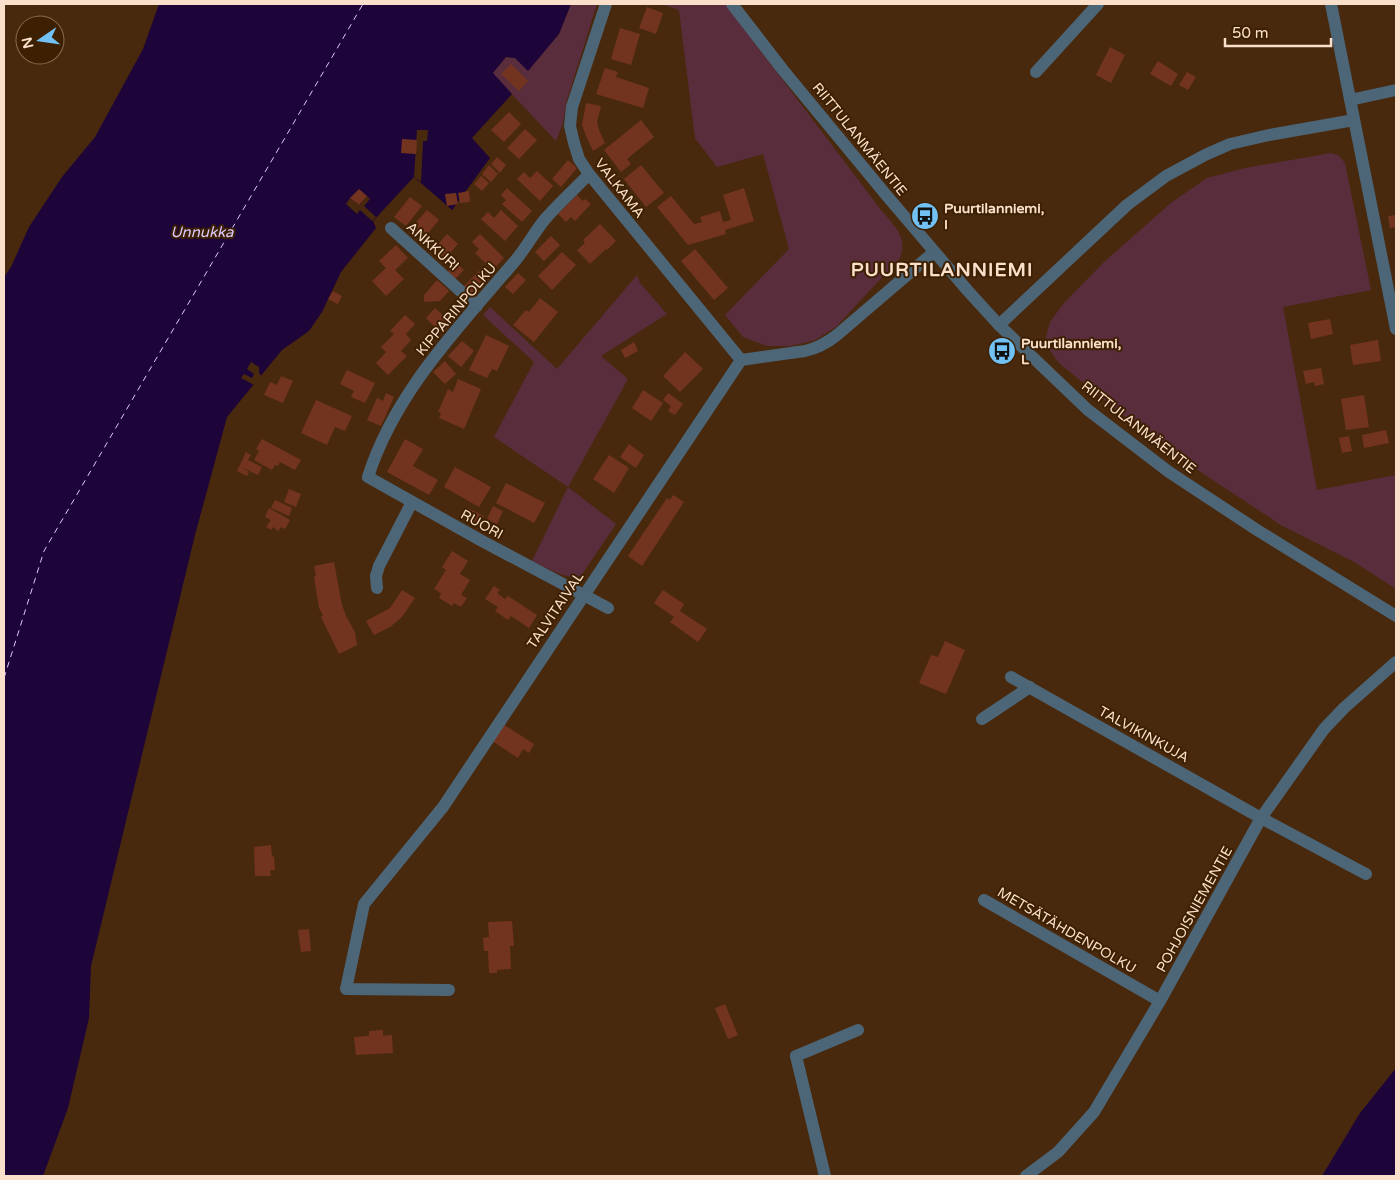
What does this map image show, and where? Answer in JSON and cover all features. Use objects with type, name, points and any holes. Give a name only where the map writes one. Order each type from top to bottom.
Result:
[{"type":"street","name":"VALKAMA","points":[[606,4],[572,107],[570,126],[579,159],[589,174],[741,360]]},
{"type":"street","name":"RIITTULANMÄENTIE","points":[[732,4],[789,77],[934,252],[999,325],[1088,410],[1169,472],[1257,530],[1396,616]]},
{"type":"street","points":[[1036,72],[1098,4]]},
{"type":"street","points":[[1331,4],[1396,329]]},
{"type":"street","points":[[1350,100],[1396,90]]},
{"type":"street","points":[[999,325],[1127,204],[1166,176],[1230,144],[1354,120]]},
{"type":"street","name":"KIPPARINPOLKU","points":[[368,477],[382,438],[419,377],[476,306],[517,259],[546,219],[589,174]]},
{"type":"street","name":"ANKKURI","points":[[391,228],[476,306]]},
{"type":"street","points":[[741,360],[805,351],[825,344],[838,335],[934,252]]},
{"type":"street","name":"TALVITAIVAL","points":[[449,990],[346,989],[364,904],[443,807],[741,360]]},
{"type":"street","name":"RUORI","points":[[368,477],[482,541],[608,608]]},
{"type":"street","points":[[377,588],[376,576],[379,566],[412,502]]},
{"type":"street","name":"POHJOISNIEMENTIE","points":[[1026,1176],[1058,1152],[1094,1112],[1160,1001],[1261,818],[1324,729],[1344,708],[1396,662]]},
{"type":"street","name":"TALVIKINKUJA","points":[[1011,676],[1261,818],[1366,874]]},
{"type":"street","points":[[982,719],[1030,687]]},
{"type":"street","name":"METSÄTÄHDENPOLKU","points":[[984,900],[1160,1001]]},
{"type":"street","points":[[825,1176],[796,1056],[858,1030]]},
{"type":"shaded area","points":[[571,4],[597,4],[567,100],[563,123],[556,141],[492,73],[506,57],[515,58],[528,70],[559,34]]},
{"type":"shaded area","points":[[661,4],[725,4],[895,226],[901,237],[902,250],[900,258],[836,327],[815,340],[791,346],[767,346],[743,337],[725,315],[789,249],[763,154],[717,167],[695,138],[679,10]]},
{"type":"shaded area","points":[[1331,153],[1339,156],[1345,163],[1371,290],[1283,307],[1317,490],[1396,475],[1396,589],[1356,563],[1281,525],[1157,443],[1059,363],[1049,349],[1046,336],[1050,322],[1064,303],[1103,263],[1172,202],[1207,178],[1245,168]]},
{"type":"shaded area","points":[[637,275],[640,283],[667,314],[601,356],[628,379],[568,487],[494,437],[534,362],[483,315],[490,307],[557,369]]},
{"type":"shaded area","points":[[568,487],[616,524],[581,576],[575,577],[556,573],[532,561]]},
{"type":"water","name":"Unnukka","points":[[159,4],[571,4],[559,34],[528,71],[515,58],[506,57],[493,73],[512,94],[472,138],[490,158],[452,210],[414,177],[373,221],[376,228],[341,272],[322,312],[309,331],[282,350],[227,417],[195,535],[91,966],[89,1018],[68,1108],[43,1176],[4,1176],[4,277],[11,267],[29,227],[62,177],[95,137],[143,49]]},
{"type":"water","points":[[1396,1068],[1396,1176],[1322,1176],[1360,1113]]},
{"type":"pier","points":[[417,130],[428,130],[427,141],[423,141],[421,182],[414,177]]},
{"type":"pier","points":[[367,196],[370,199],[364,206],[376,217],[372,221],[360,210],[357,214],[346,204],[350,198],[359,205]]},
{"type":"pier","points":[[251,362],[259,367],[261,376],[254,385],[241,378],[244,374],[252,378],[254,374],[247,369]]},
{"type":"building","points":[[647,7],[663,13],[656,34],[639,28]]},
{"type":"building","points":[[620,28],[640,34],[631,65],[611,59]]},
{"type":"building","points":[[1110,47],[1125,55],[1111,83],[1096,75]]},
{"type":"building","points":[[1158,61],[1178,74],[1171,86],[1150,74]]},
{"type":"building","points":[[511,64],[528,81],[519,91],[501,74]]},
{"type":"building","points":[[605,68],[618,72],[616,77],[649,88],[643,108],[596,94]]},
{"type":"building","points":[[1187,72],[1196,77],[1188,90],[1179,85]]},
{"type":"building","points":[[586,103],[601,106],[597,122],[605,143],[593,151],[582,125]]},
{"type":"building","points":[[509,112],[521,124],[504,142],[491,130]]},
{"type":"building","points":[[641,120],[654,137],[627,159],[631,164],[621,172],[604,150]]},
{"type":"building","points":[[525,129],[537,140],[519,159],[507,148]]},
{"type":"building","points":[[402,139],[417,140],[416,154],[401,153]]},
{"type":"building","points":[[497,157],[506,165],[500,173],[491,164]]},
{"type":"building","points":[[568,160],[577,168],[561,187],[552,179]]},
{"type":"building","points":[[489,165],[498,174],[491,182],[482,174]]},
{"type":"building","points":[[641,165],[664,193],[646,207],[624,179]]},
{"type":"building","points":[[537,171],[553,186],[540,201],[517,179],[524,172],[530,178]]},
{"type":"building","points":[[481,176],[489,183],[482,191],[474,184]]},
{"type":"building","points":[[507,188],[532,211],[522,222],[502,204],[506,200],[501,195]]},
{"type":"building","points":[[744,188],[754,221],[725,230],[726,234],[688,245],[657,207],[671,196],[694,224],[702,222],[700,217],[720,211],[723,222],[731,220],[723,195]]},
{"type":"building","points":[[359,189],[367,196],[359,205],[350,198]]},
{"type":"building","points":[[469,191],[470,202],[460,203],[458,193]]},
{"type":"building","points":[[456,193],[458,204],[447,206],[445,194]]},
{"type":"building","points":[[577,195],[583,201],[585,199],[591,204],[575,221],[571,217],[566,222],[558,214]]},
{"type":"building","points":[[410,197],[422,206],[406,226],[394,217]]},
{"type":"building","points":[[427,210],[439,220],[423,239],[411,228]]},
{"type":"building","points":[[501,210],[518,226],[505,241],[481,219],[488,212],[494,218]]},
{"type":"building","points":[[1396,215],[1396,227],[1390,228],[1388,216]]},
{"type":"building","points":[[600,224],[616,241],[590,264],[577,250],[585,243],[583,240]]},
{"type":"building","points":[[447,234],[458,244],[443,261],[432,251]]},
{"type":"building","points":[[480,234],[504,258],[493,270],[475,253],[479,249],[472,242]]},
{"type":"building","points":[[551,236],[560,245],[544,261],[535,252]]},
{"type":"building","points":[[396,245],[408,258],[395,270],[404,279],[386,296],[372,281],[386,268],[379,261]]},
{"type":"building","points":[[695,249],[728,288],[714,300],[681,261]]},
{"type":"building","points":[[562,252],[576,265],[552,290],[538,276]]},
{"type":"building","points":[[457,263],[464,270],[453,281],[446,273]]},
{"type":"building","points":[[482,268],[491,276],[472,295],[463,287]]},
{"type":"building","points":[[518,273],[526,280],[513,294],[505,287]]},
{"type":"building","points":[[437,280],[449,291],[440,301],[424,302],[424,295]]},
{"type":"building","points":[[333,291],[342,296],[338,304],[328,299]]},
{"type":"building","points":[[540,298],[558,312],[534,342],[513,325],[526,310],[529,312]]},
{"type":"building","points":[[435,308],[450,322],[440,332],[426,318]]},
{"type":"building","points":[[405,315],[415,324],[406,334],[411,340],[401,351],[407,356],[388,375],[376,363],[386,352],[381,347],[394,334],[390,331]]},
{"type":"building","points":[[1330,319],[1333,334],[1311,339],[1308,323]]},
{"type":"building","points":[[486,335],[509,346],[497,371],[492,369],[487,378],[469,370]]},
{"type":"building","points":[[1378,340],[1381,361],[1353,365],[1350,345]]},
{"type":"building","points":[[462,341],[474,351],[461,367],[448,356]]},
{"type":"building","points":[[634,342],[638,351],[625,358],[621,350]]},
{"type":"building","points":[[685,352],[703,369],[680,392],[663,376]]},
{"type":"building","points":[[445,361],[456,374],[445,384],[433,372]]},
{"type":"building","points":[[1321,368],[1324,384],[1315,386],[1314,382],[1306,384],[1303,371]]},
{"type":"building","points":[[347,370],[375,383],[365,403],[351,397],[354,391],[340,384]]},
{"type":"building","points":[[281,376],[293,381],[283,403],[264,395],[270,382],[277,385]]},
{"type":"building","points":[[458,379],[481,389],[464,429],[439,418],[441,413],[438,412],[448,389],[453,392]]},
{"type":"building","points":[[643,390],[663,403],[651,421],[632,408]]},
{"type":"building","points":[[386,393],[394,397],[381,426],[367,420],[377,398],[383,401]]},
{"type":"building","points":[[668,393],[683,404],[675,415],[668,411],[671,406],[663,400]]},
{"type":"building","points":[[1364,395],[1369,427],[1346,430],[1341,399]]},
{"type":"building","points":[[316,400],[352,416],[345,431],[335,427],[327,445],[301,433]]},
{"type":"building","points":[[1386,430],[1389,443],[1364,448],[1362,435]]},
{"type":"building","points":[[1349,436],[1352,451],[1342,453],[1339,438]]},
{"type":"building","points":[[262,439],[301,460],[295,470],[280,462],[272,470],[254,460],[259,451],[256,449]]},
{"type":"building","points":[[405,439],[423,449],[413,466],[438,480],[429,495],[387,472]]},
{"type":"building","points":[[629,444],[644,455],[636,468],[620,457]]},
{"type":"building","points":[[246,452],[251,455],[248,460],[262,467],[258,475],[241,467],[249,472],[247,476],[237,471]]},
{"type":"building","points":[[609,455],[629,468],[614,493],[593,479]]},
{"type":"building","points":[[455,467],[491,487],[479,507],[444,487]]},
{"type":"building","points":[[506,483],[545,503],[534,523],[496,503]]},
{"type":"building","points":[[289,489],[301,494],[296,507],[284,502]]},
{"type":"building","points":[[673,495],[684,502],[642,566],[628,556],[667,498],[670,500]]},
{"type":"building","points":[[275,500],[292,508],[289,516],[271,508]]},
{"type":"building","points":[[493,506],[503,511],[497,524],[487,519]]},
{"type":"building","points":[[269,508],[290,520],[285,529],[281,527],[278,531],[273,527],[271,530],[266,527],[271,520],[265,517]]},
{"type":"building","points":[[468,508],[484,516],[479,526],[463,518]]},
{"type":"building","points":[[452,551],[468,561],[460,574],[470,580],[461,595],[467,598],[461,607],[454,603],[452,606],[439,598],[441,593],[434,589],[446,570],[442,567]]},
{"type":"building","points":[[334,562],[342,605],[355,632],[357,645],[339,654],[321,617],[323,615],[319,608],[314,577],[316,576],[314,566]]},
{"type":"building","points":[[494,586],[500,590],[497,593],[505,599],[508,596],[537,615],[529,628],[511,616],[508,620],[495,611],[498,607],[485,599]]},
{"type":"building","points":[[402,590],[415,598],[402,617],[390,627],[374,635],[366,621],[390,608]]},
{"type":"building","points":[[663,590],[684,604],[680,611],[707,629],[698,642],[670,622],[674,617],[654,603]]},
{"type":"building","points":[[945,641],[965,650],[946,694],[919,683],[931,655],[938,657]]},
{"type":"building","points":[[500,722],[534,744],[529,753],[523,749],[518,758],[489,739]]},
{"type":"building","points":[[271,845],[275,870],[270,870],[271,876],[255,876],[254,847]]},
{"type":"building","points":[[512,921],[514,946],[510,946],[511,969],[497,970],[497,973],[489,973],[488,951],[484,951],[483,938],[489,937],[488,922]]},
{"type":"building","points":[[309,929],[311,951],[301,952],[298,930]]},
{"type":"building","points":[[725,1004],[738,1035],[728,1039],[715,1008]]},
{"type":"building","points":[[383,1030],[383,1036],[392,1035],[393,1053],[356,1055],[354,1037],[369,1036],[369,1031]]},
{"type":"ferry route","points":[[4,678],[44,551],[363,4]]},
{"type":"place","name":"Puurtilanniemi, I","points":[[925,216]]},
{"type":"place","name":"Puurtilanniemi, L","points":[[1002,351]]},
{"type":"district","name":"PUURTILANNIEMI","points":[[942,269]]}]
